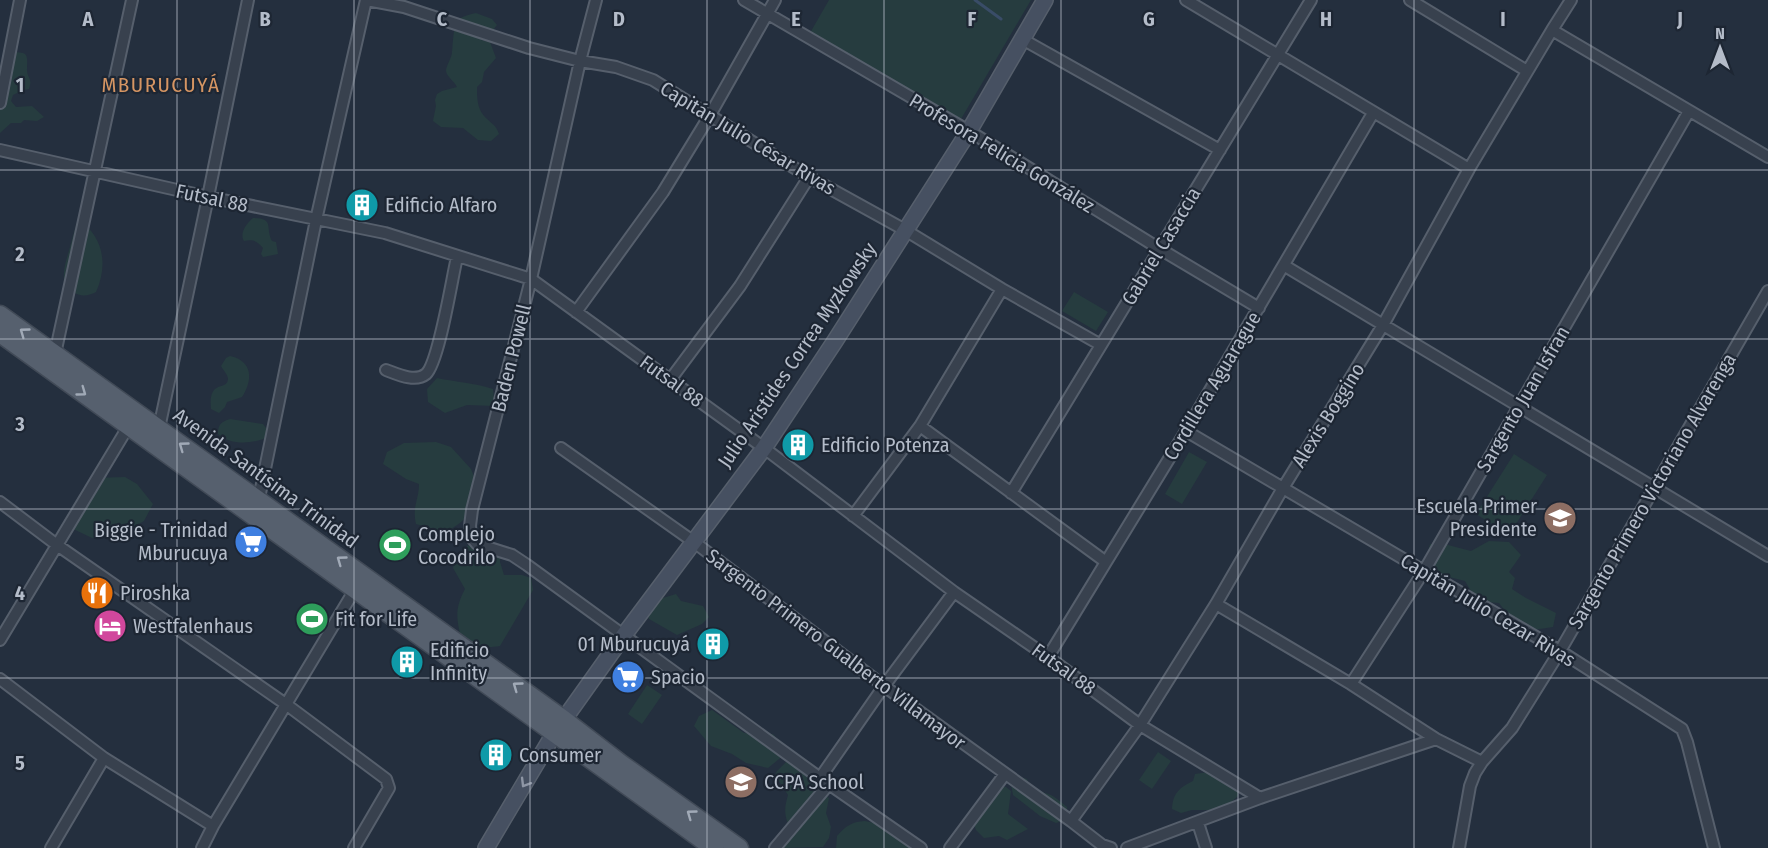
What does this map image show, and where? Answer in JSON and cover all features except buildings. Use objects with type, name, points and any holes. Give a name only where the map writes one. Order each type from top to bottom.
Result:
[{"type":"main road","name":"Avenida Santísima Trinidad","points":[[0,315],[55,354],[132,419]]},
{"type":"main road","name":"Avenida Santísima Trinidad","points":[[0,333],[132,419],[560,726],[714,848]]},
{"type":"main road","name":"Avenida Santísima Trinidad","points":[[560,726],[621,764],[739,848]]},
{"type":"street","points":[[0,103],[20,0]]},
{"type":"street","points":[[55,354],[132,0]]},
{"type":"street","points":[[157,437],[249,0]]},
{"type":"street","points":[[256,507],[316,220],[367,0]]},
{"type":"street","name":"Capitán Julio César Rivas","points":[[367,0],[404,7],[511,43],[580,61],[616,67],[653,80],[809,177],[905,230],[1101,345]]},
{"type":"street","name":"Baden Powell","points":[[596,0],[470,526],[471,537],[477,544],[512,555],[624,635]]},
{"type":"street","name":"Profesora Felicia González","points":[[744,0],[969,131],[1259,308]]},
{"type":"street","points":[[576,312],[663,192],[775,0]]},
{"type":"street","name":"Julio Aristides Correa Myzkowsky","points":[[486,848],[560,726],[624,635],[764,448],[835,341],[969,131],[1045,0]]},
{"type":"street","points":[[1186,0],[1469,169]]},
{"type":"street","name":"Gabriel Casaccia","points":[[1011,493],[1311,0]]},
{"type":"street","points":[[1410,0],[1527,71]]},
{"type":"street","name":"Alexis Boggino","points":[[1071,821],[1140,725],[1216,604],[1283,488],[1383,325],[1469,169],[1571,0]]},
{"type":"street","points":[[1551,30],[1768,157]]},
{"type":"street","points":[[0,38],[13,41]]},
{"type":"street","points":[[1022,39],[1220,150]]},
{"type":"street","name":"Sargento Juan Isfran","points":[[1351,684],[1424,571],[1689,111]]},
{"type":"street","name":"Cordillera Aguarague","points":[[1048,657],[1285,266],[1373,113]]},
{"type":"street","name":"Futsal 88","points":[[0,150],[208,197],[385,233],[531,279],[764,448],[954,592],[1048,657],[1140,725],[1260,798]]},
{"type":"street","points":[[670,380],[740,286],[809,177]]},
{"type":"street","points":[[386,370],[409,378],[426,374],[436,357],[457,257]]},
{"type":"street","points":[[1285,266],[1768,556]]},
{"type":"street","points":[[853,516],[920,426],[1002,289]]},
{"type":"street","name":"Sargento Primero Victoriano Alvarenga","points":[[1459,848],[1470,786],[1475,773],[1512,728],[1560,651],[1768,291]]},
{"type":"street","points":[[0,640],[132,419]]},
{"type":"street","points":[[920,426],[1106,562]]},
{"type":"street","name":"Capitán Julio Cezar Rivas","points":[[1186,431],[1560,651],[1682,729],[1714,848]]},
{"type":"street","name":"Sargento Primero Gualberto Villamayor","points":[[561,448],[694,542],[884,686],[1102,845],[1112,848]]},
{"type":"street","points":[[0,502],[57,545],[287,705],[386,779],[389,788],[354,848]]},
{"type":"street","points":[[202,848],[360,582]]},
{"type":"street","points":[[775,848],[825,781],[884,686],[954,592]]},
{"type":"street","points":[[1216,604],[1351,684],[1436,739],[1482,762]]},
{"type":"street","points":[[624,635],[921,848]]},
{"type":"street","points":[[0,679],[104,758],[213,826]]},
{"type":"street","points":[[1127,848],[1260,798],[1436,739]]},
{"type":"street","points":[[51,848],[104,758]]},
{"type":"street","points":[[950,848],[1005,774]]},
{"type":"street","points":[[1198,823],[1206,848]]},
{"type":"green space","points":[[829,0],[1031,0],[961,119],[810,33]]},
{"type":"green space","points":[[476,13],[492,19],[497,25],[481,40],[490,42],[496,58],[484,72],[482,82],[477,87],[480,110],[499,134],[491,141],[478,140],[463,128],[441,127],[433,121],[437,94],[457,87],[446,71],[452,53],[456,23],[462,17]]},
{"type":"green space","points":[[11,52],[26,55],[30,83],[29,89],[13,95],[11,101],[16,107],[32,106],[44,117],[37,121],[24,120],[21,123],[11,123],[0,133],[2,64]]},
{"type":"green space","points":[[253,218],[260,218],[267,222],[272,241],[276,242],[278,254],[263,257],[261,254],[263,248],[259,244],[252,240],[244,241],[243,232]]},
{"type":"green space","points":[[79,220],[99,243],[102,262],[100,282],[96,292],[84,295],[76,294],[68,288],[64,277]]},
{"type":"green space","points":[[1074,292],[1108,312],[1096,331],[1062,311]]},
{"type":"green space","points":[[230,356],[243,362],[247,367],[248,384],[242,397],[227,402],[219,413],[211,409],[212,393],[227,383],[228,377],[221,366]]},
{"type":"green space","points":[[437,378],[493,389],[495,406],[467,405],[445,413],[428,402],[427,389]]},
{"type":"green space","points":[[230,419],[263,424],[270,436],[243,443],[223,438],[218,434],[219,428],[224,421]]},
{"type":"green space","points":[[436,442],[451,447],[471,469],[477,484],[472,511],[451,529],[441,531],[416,524],[415,512],[419,484],[406,479],[383,464],[387,452],[404,443]]},
{"type":"green space","points":[[1189,452],[1207,462],[1182,504],[1165,494]]},
{"type":"green space","points":[[1514,454],[1547,475],[1509,535],[1476,514]]},
{"type":"green space","points":[[125,477],[137,484],[153,504],[144,521],[125,532],[92,538],[65,525],[93,478]]},
{"type":"green space","points":[[1489,541],[1509,542],[1521,555],[1509,572],[1515,578],[1512,589],[1556,613],[1553,627],[1533,630],[1508,615],[1499,603],[1477,601],[1465,581],[1445,576],[1425,562],[1430,544],[1448,545],[1471,551]]},
{"type":"green space","points":[[472,542],[501,551],[500,562],[504,575],[522,575],[531,578],[533,590],[500,646],[480,646],[461,638],[457,613],[465,589],[453,568],[457,555]]},
{"type":"green space","points":[[676,594],[681,601],[703,606],[709,617],[702,624],[677,635],[649,619],[646,610],[653,601]]},
{"type":"green space","points":[[647,685],[662,695],[642,724],[628,714]]},
{"type":"green space","points":[[712,710],[744,733],[773,734],[781,743],[784,755],[768,768],[746,763],[732,754],[711,746],[694,726],[699,716]]},
{"type":"green space","points":[[1158,752],[1171,761],[1152,789],[1139,780]]},
{"type":"green space","points":[[787,761],[798,763],[817,776],[819,792],[829,798],[826,813],[831,827],[829,838],[823,847],[783,848],[792,834],[786,814],[788,795],[775,775]]},
{"type":"green space","points":[[1209,772],[1238,787],[1238,796],[1227,806],[1211,810],[1192,810],[1181,813],[1172,809],[1175,795],[1193,781],[1195,774]]},
{"type":"green space","points":[[1021,777],[1027,779],[1034,790],[1051,795],[1067,807],[1067,817],[1056,823],[1040,816],[1013,795],[1011,784]]},
{"type":"green space","points":[[996,787],[1006,787],[1011,791],[1008,814],[1028,829],[1007,840],[999,836],[984,838],[976,830],[971,817]]},
{"type":"green space","points":[[865,821],[883,825],[915,848],[836,848],[837,836],[843,830],[849,825]]},
{"type":"waterway","points":[[975,0],[1001,19]]},
{"type":"place","name":"Edificio Alfaro","points":[[362,205]]},
{"type":"place","name":"Edificio Potenza","points":[[798,445]]},
{"type":"place","name":"Escuela Primer Presidente","points":[[1560,518]]},
{"type":"place","name":"Biggie - Trinidad Mburucuya","points":[[251,542]]},
{"type":"place","name":"Complejo Cocodrilo","points":[[395,545]]},
{"type":"place","name":"Piroshka","points":[[97,593]]},
{"type":"place","name":"Fit for Life","points":[[312,619]]},
{"type":"place","name":"Westfalenhaus","points":[[110,626]]},
{"type":"place","name":"01 Mburucuyá","points":[[713,644]]},
{"type":"place","name":"Edificio Infinity","points":[[407,662]]},
{"type":"place","name":"Spacio","points":[[628,677]]},
{"type":"place","name":"Consumer","points":[[496,755]]},
{"type":"place","name":"CCPA School","points":[[741,782]]},
{"type":"district","name":"MBURUCUYÁ","points":[[161,85]]}]
